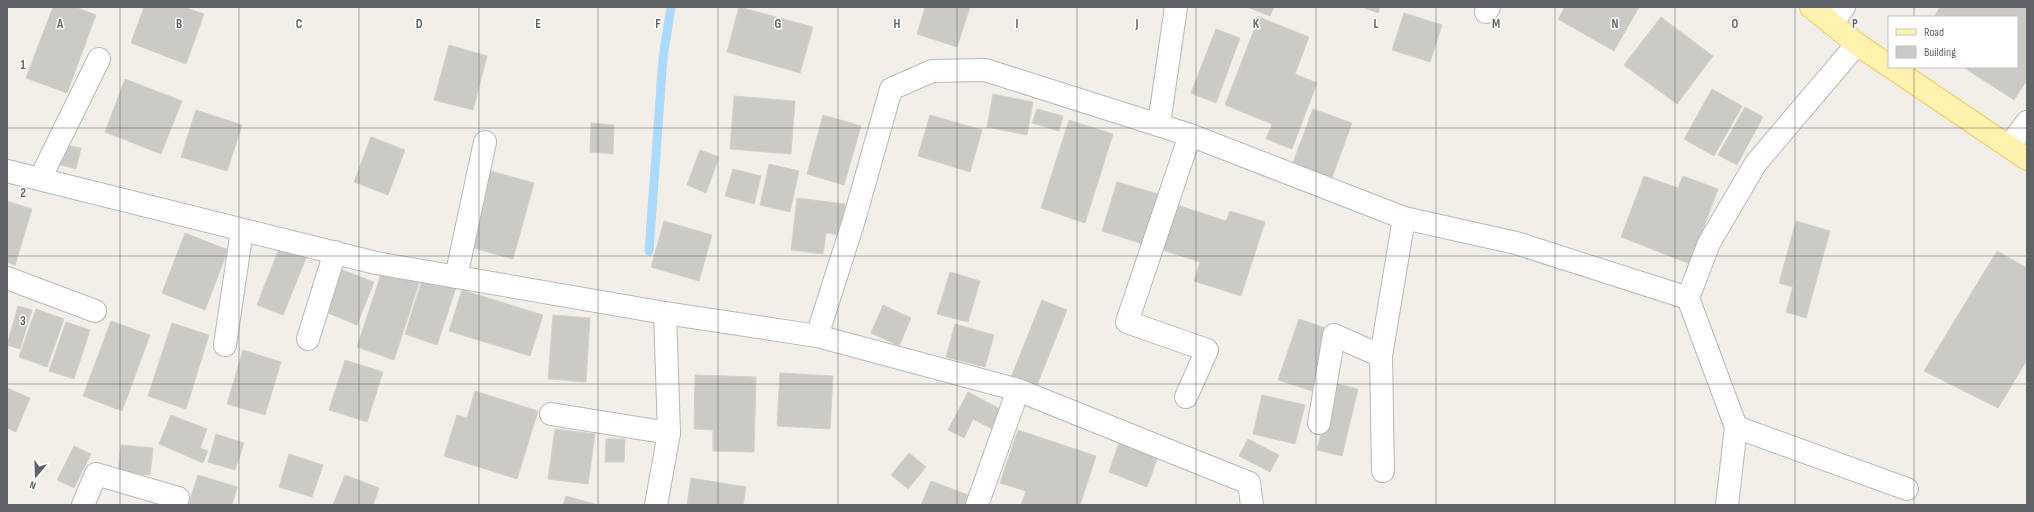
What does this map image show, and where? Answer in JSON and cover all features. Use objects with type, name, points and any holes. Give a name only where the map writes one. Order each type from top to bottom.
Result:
[{"type":"main road","points":[[1811,7],[1838,15],[1856,44],[1888,65]]},
{"type":"main road","points":[[1893,68],[2027,159]]},
{"type":"street","points":[[1159,124],[1176,7]]},
{"type":"street","points":[[1727,505],[1736,427],[1688,298],[1709,244],[1756,163],[1856,44]]},
{"type":"street","points":[[40,180],[99,59]]},
{"type":"street","points":[[817,336],[854,220],[892,89],[932,71],[985,70],[1159,124],[1404,218],[1516,242],[1688,298]]},
{"type":"street","points":[[2009,146],[2027,122]]},
{"type":"street","points":[[1186,397],[1207,350],[1127,322],[1190,135]]},
{"type":"street","points":[[456,277],[485,142]]},
{"type":"street","points":[[7,171],[376,263],[666,313],[817,336],[1018,390],[1249,483],[1252,505]]},
{"type":"street","points":[[1383,471],[1381,356],[1404,218]]},
{"type":"street","points":[[225,345],[242,230]]},
{"type":"street","points":[[308,339],[335,252]]},
{"type":"street","points":[[7,278],[95,311]]},
{"type":"street","points":[[656,505],[669,433],[666,313]]},
{"type":"street","points":[[1319,423],[1334,335],[1381,356]]},
{"type":"street","points":[[977,505],[1018,390]]},
{"type":"street","points":[[551,414],[669,433]]},
{"type":"street","points":[[1736,427],[1907,489]]},
{"type":"street","points":[[83,505],[96,474],[178,498]]},
{"type":"building","points":[[53,7],[75,7],[96,15],[67,93],[26,78]]},
{"type":"building","points":[[144,7],[184,7],[204,14],[186,64],[131,43]]},
{"type":"building","points":[[739,7],[813,27],[800,73],[727,52]]},
{"type":"building","points":[[925,7],[970,7],[957,47],[917,34]]},
{"type":"building","points":[[1247,7],[1274,7],[1270,16]]},
{"type":"building","points":[[1362,7],[1380,7],[1378,13]]},
{"type":"building","points":[[1565,7],[1639,7],[1614,51],[1558,19]]},
{"type":"building","points":[[1940,7],[2027,7],[2027,80],[2014,100],[1965,68],[2018,68],[2018,16],[1935,16]]},
{"type":"building","points":[[1404,13],[1442,25],[1430,62],[1392,50]]},
{"type":"building","points":[[1259,17],[1309,37],[1295,74],[1317,83],[1292,149],[1266,139],[1272,124],[1225,105]]},
{"type":"building","points":[[1661,17],[1713,56],[1677,104],[1624,65]]},
{"type":"building","points":[[1216,29],[1240,38],[1216,103],[1191,93]]},
{"type":"building","points":[[449,45],[487,56],[473,110],[434,100]]},
{"type":"building","points":[[125,79],[182,101],[161,154],[105,132]]},
{"type":"building","points":[[1712,89],[1742,106],[1714,156],[1684,139]]},
{"type":"building","points":[[993,94],[1033,102],[1027,135],[987,127]]},
{"type":"building","points":[[734,96],[795,101],[791,154],[730,149]]},
{"type":"building","points":[[1745,107],[1763,117],[1737,165],[1718,155]]},
{"type":"building","points":[[1037,109],[1063,116],[1059,131],[1032,123]]},
{"type":"building","points":[[1313,109],[1352,123],[1330,183],[1291,168]]},
{"type":"building","points":[[196,110],[242,125],[227,171],[181,157]]},
{"type":"building","points":[[823,115],[861,126],[844,185],[807,174]]},
{"type":"building","points":[[930,115],[982,130],[970,172],[918,156]]},
{"type":"building","points":[[1069,120],[1113,134],[1085,223],[1041,208]]},
{"type":"building","points":[[591,123],[614,125],[613,154],[590,152]]},
{"type":"building","points":[[371,137],[405,150],[388,195],[354,182]]},
{"type":"building","points":[[62,144],[81,148],[76,169],[57,164]]},
{"type":"building","points":[[700,150],[719,157],[706,193],[687,185]]},
{"type":"building","points":[[769,164],[799,171],[790,212],[760,205]]},
{"type":"building","points":[[733,169],[761,176],[754,204],[725,196]]},
{"type":"building","points":[[487,170],[534,183],[513,259],[466,246]]},
{"type":"building","points":[[1644,176],[1678,188],[1683,176],[1718,189],[1690,264],[1621,237]]},
{"type":"building","points":[[1117,182],[1158,194],[1143,244],[1102,231]]},
{"type":"building","points":[[797,198],[845,204],[842,235],[826,233],[823,254],[791,250]]},
{"type":"building","points":[[7,201],[32,209],[15,265],[7,262]]},
{"type":"building","points":[[1171,203],[1226,221],[1230,211],[1265,222],[1241,296],[1194,281],[1200,262],[1156,248]]},
{"type":"building","points":[[664,221],[712,235],[699,281],[651,267]]},
{"type":"building","points":[[1796,221],[1830,231],[1806,318],[1786,312],[1793,287],[1779,283]]},
{"type":"building","points":[[185,233],[228,250],[205,310],[162,293]]},
{"type":"building","points":[[282,241],[309,251],[283,315],[257,305]]},
{"type":"building","points":[[1997,251],[2027,268],[2027,360],[1998,408],[1924,371]]},
{"type":"building","points":[[384,265],[421,277],[394,360],[357,347]]},
{"type":"building","points":[[340,269],[374,282],[357,325],[323,311]]},
{"type":"building","points":[[950,272],[980,281],[968,322],[937,314]]},
{"type":"building","points":[[423,277],[456,288],[437,345],[405,334]]},
{"type":"building","points":[[462,290],[543,315],[530,356],[449,331]]},
{"type":"building","points":[[1042,300],[1067,310],[1035,390],[1010,380]]},
{"type":"building","points":[[883,305],[911,318],[899,346],[871,333]]},
{"type":"building","points":[[18,306],[32,310],[20,349],[7,345]]},
{"type":"building","points":[[36,309],[64,319],[47,367],[19,357]]},
{"type":"building","points":[[553,315],[590,318],[586,382],[548,379]]},
{"type":"building","points":[[1299,319],[1335,331],[1315,392],[1278,380]]},
{"type":"building","points":[[111,321],[150,335],[122,411],[83,396]]},
{"type":"building","points":[[66,322],[90,330],[74,379],[49,371]]},
{"type":"building","points":[[172,323],[209,335],[186,409],[148,396]]},
{"type":"building","points":[[955,324],[994,335],[985,367],[946,357]]},
{"type":"building","points":[[243,350],[281,362],[265,415],[227,404]]},
{"type":"building","points":[[345,360],[383,372],[367,422],[329,410]]},
{"type":"building","points":[[780,373],[833,376],[830,429],[777,426]]},
{"type":"building","points":[[695,375],[756,377],[754,452],[713,451],[713,430],[694,429]]},
{"type":"building","points":[[1333,383],[1358,389],[1342,456],[1317,450]]},
{"type":"building","points":[[7,388],[30,398],[16,432],[7,428]]},
{"type":"building","points":[[475,391],[538,411],[517,479],[444,456],[457,415],[467,418]]},
{"type":"building","points":[[968,392],[1004,411],[994,430],[973,419],[964,438],[948,430]]},
{"type":"building","points":[[1262,395],[1305,405],[1295,444],[1253,434]]},
{"type":"building","points":[[171,415],[207,429],[200,448],[208,451],[203,463],[159,444]]},
{"type":"building","points":[[555,429],[595,434],[588,484],[548,479]]},
{"type":"building","points":[[1018,430],[1096,456],[1080,505],[1021,505],[1026,491],[1000,483]]},
{"type":"building","points":[[216,434],[244,443],[235,470],[208,462]]},
{"type":"building","points":[[1121,437],[1160,451],[1147,487],[1109,472]]},
{"type":"building","points":[[606,439],[625,439],[624,462],[605,462]]},
{"type":"building","points":[[1248,439],[1279,455],[1270,472],[1239,456]]},
{"type":"building","points":[[121,445],[153,448],[150,475],[118,472]]},
{"type":"building","points":[[74,446],[91,454],[74,488],[57,480]]},
{"type":"building","points":[[909,453],[926,467],[908,489],[891,475]]},
{"type":"building","points":[[289,454],[323,465],[312,497],[279,487]]},
{"type":"building","points":[[198,475],[237,487],[232,505],[188,505]]},
{"type":"building","points":[[345,475],[379,488],[373,505],[333,505]]},
{"type":"building","points":[[691,478],[746,487],[743,505],[687,505]]},
{"type":"building","points":[[931,481],[968,495],[964,505],[921,505]]},
{"type":"building","points":[[566,496],[598,505],[563,505]]},
{"type":"waterway","points":[[649,251],[663,58],[671,7]]}]
